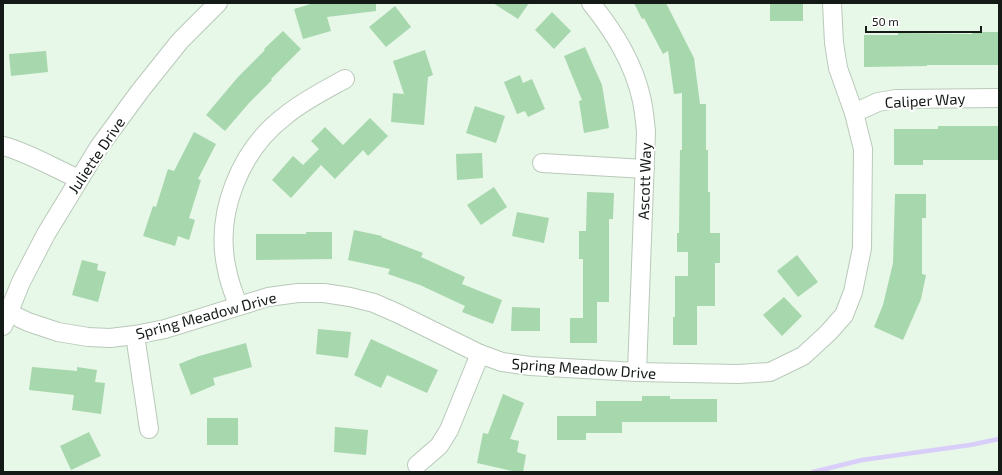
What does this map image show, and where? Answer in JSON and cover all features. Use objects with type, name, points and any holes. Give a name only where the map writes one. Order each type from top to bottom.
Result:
[{"type":"street","name":"Juliette Drive","points":[[5,316],[46,234],[99,147],[180,41],[218,3]]},
{"type":"street","name":"Ascott Way","points":[[590,3],[612,31],[620,44],[634,75],[642,100],[646,132],[637,372]]},
{"type":"street","name":"Spring Meadow Drive","points":[[5,316],[58,332],[88,337],[110,338],[135,335],[165,328],[268,297],[298,293],[324,293],[374,303],[480,354],[502,362],[530,366],[637,372],[738,374],[770,372],[803,356],[828,333],[844,315],[854,292],[862,248],[863,149],[854,113],[838,68],[834,42],[832,3]]},
{"type":"street","points":[[238,305],[227,270],[224,243],[226,216],[232,190],[242,167],[255,146],[285,115],[345,79]]},
{"type":"street","name":"Caliper Way","points":[[854,113],[878,102],[896,99],[999,98]]},
{"type":"street","points":[[3,146],[31,156],[79,179]]},
{"type":"street","points":[[542,163],[645,169]]},
{"type":"street","points":[[135,335],[149,429]]},
{"type":"street","points":[[417,465],[439,446],[449,430],[480,354]]},
{"type":"building","points":[[314,3],[376,3],[376,11],[327,17],[331,31],[303,39],[294,9]]},
{"type":"building","points":[[493,3],[529,3],[518,19]]},
{"type":"building","points":[[634,3],[666,3],[694,58],[700,104],[706,104],[706,150],[708,150],[710,233],[720,233],[720,263],[715,263],[715,306],[697,306],[697,345],[673,345],[675,276],[688,276],[688,252],[677,252],[677,233],[679,233],[680,150],[682,150],[682,93],[674,94],[668,51],[663,54],[644,18],[642,19]]},
{"type":"building","points":[[770,3],[803,3],[803,21],[770,21]]},
{"type":"building","points":[[395,6],[411,27],[386,47],[369,27]]},
{"type":"building","points":[[552,12],[571,31],[554,49],[535,30]]},
{"type":"building","points":[[283,31],[301,49],[271,79],[272,80],[249,103],[225,131],[206,115],[238,77]]},
{"type":"building","points":[[972,32],[999,32],[999,65],[864,67],[864,35],[898,35],[898,33],[972,34]]},
{"type":"building","points":[[585,47],[602,85],[609,128],[584,133],[579,101],[582,100],[564,56]]},
{"type":"building","points":[[425,50],[433,75],[428,77],[424,125],[391,122],[393,93],[404,94],[393,61]]},
{"type":"building","points":[[46,51],[48,72],[11,76],[9,54]]},
{"type":"building","points":[[520,75],[523,83],[532,79],[545,109],[528,117],[525,111],[517,114],[504,82]]},
{"type":"building","points":[[475,106],[505,116],[496,143],[466,133]]},
{"type":"building","points":[[370,118],[388,136],[368,156],[363,150],[335,179],[321,165],[291,198],[272,180],[293,156],[303,165],[319,149],[311,141],[325,127],[343,145]]},
{"type":"building","points":[[938,126],[999,126],[999,160],[923,160],[923,165],[894,165],[894,129],[938,129]]},
{"type":"building","points":[[194,132],[216,144],[198,179],[201,180],[189,218],[195,220],[189,240],[178,236],[175,246],[143,236],[153,206],[156,207],[168,169],[174,171]]},
{"type":"building","points":[[482,153],[483,178],[457,180],[456,154]]},
{"type":"building","points":[[494,187],[507,207],[481,225],[467,205]]},
{"type":"building","points":[[587,192],[614,193],[613,219],[609,219],[609,302],[597,302],[597,343],[570,343],[570,318],[583,318],[583,259],[579,259],[579,231],[586,231]]},
{"type":"building","points":[[895,194],[926,194],[926,218],[922,218],[922,274],[926,275],[921,299],[903,340],[874,327],[883,305],[893,263]]},
{"type":"building","points":[[517,212],[549,218],[544,243],[512,236]]},
{"type":"building","points":[[354,230],[382,236],[381,237],[423,253],[421,257],[465,277],[462,284],[502,300],[493,324],[462,312],[465,306],[420,285],[388,274],[390,269],[348,260]]},
{"type":"building","points":[[306,232],[332,232],[332,259],[256,260],[256,234],[306,234]]},
{"type":"building","points":[[797,255],[818,282],[798,297],[777,271]]},
{"type":"building","points":[[82,260],[98,264],[97,270],[106,272],[98,302],[72,295]]},
{"type":"building","points":[[784,297],[802,316],[782,336],[763,315]]},
{"type":"building","points":[[512,307],[540,308],[540,331],[511,331]]},
{"type":"building","points":[[318,329],[351,332],[348,358],[316,354]]},
{"type":"building","points":[[371,339],[438,370],[427,393],[387,375],[381,388],[354,375]]},
{"type":"building","points":[[246,343],[252,367],[213,378],[215,385],[191,395],[179,364],[199,356]]},
{"type":"building","points":[[32,367],[77,371],[77,367],[97,370],[95,382],[105,383],[101,414],[72,410],[74,395],[29,390]]},
{"type":"building","points":[[503,394],[524,403],[510,439],[519,441],[517,452],[526,455],[523,472],[477,463],[483,433],[488,434]]},
{"type":"building","points":[[642,396],[670,396],[670,399],[717,399],[717,422],[622,422],[622,433],[586,433],[586,440],[557,440],[557,416],[596,416],[596,401],[642,401]]},
{"type":"building","points":[[207,418],[238,418],[238,445],[207,445]]},
{"type":"building","points":[[335,427],[368,430],[366,455],[334,452]]},
{"type":"building","points":[[89,432],[101,456],[71,470],[60,446]]},
{"type":"waterway","points":[[813,472],[862,460],[970,445],[999,439]]}]
